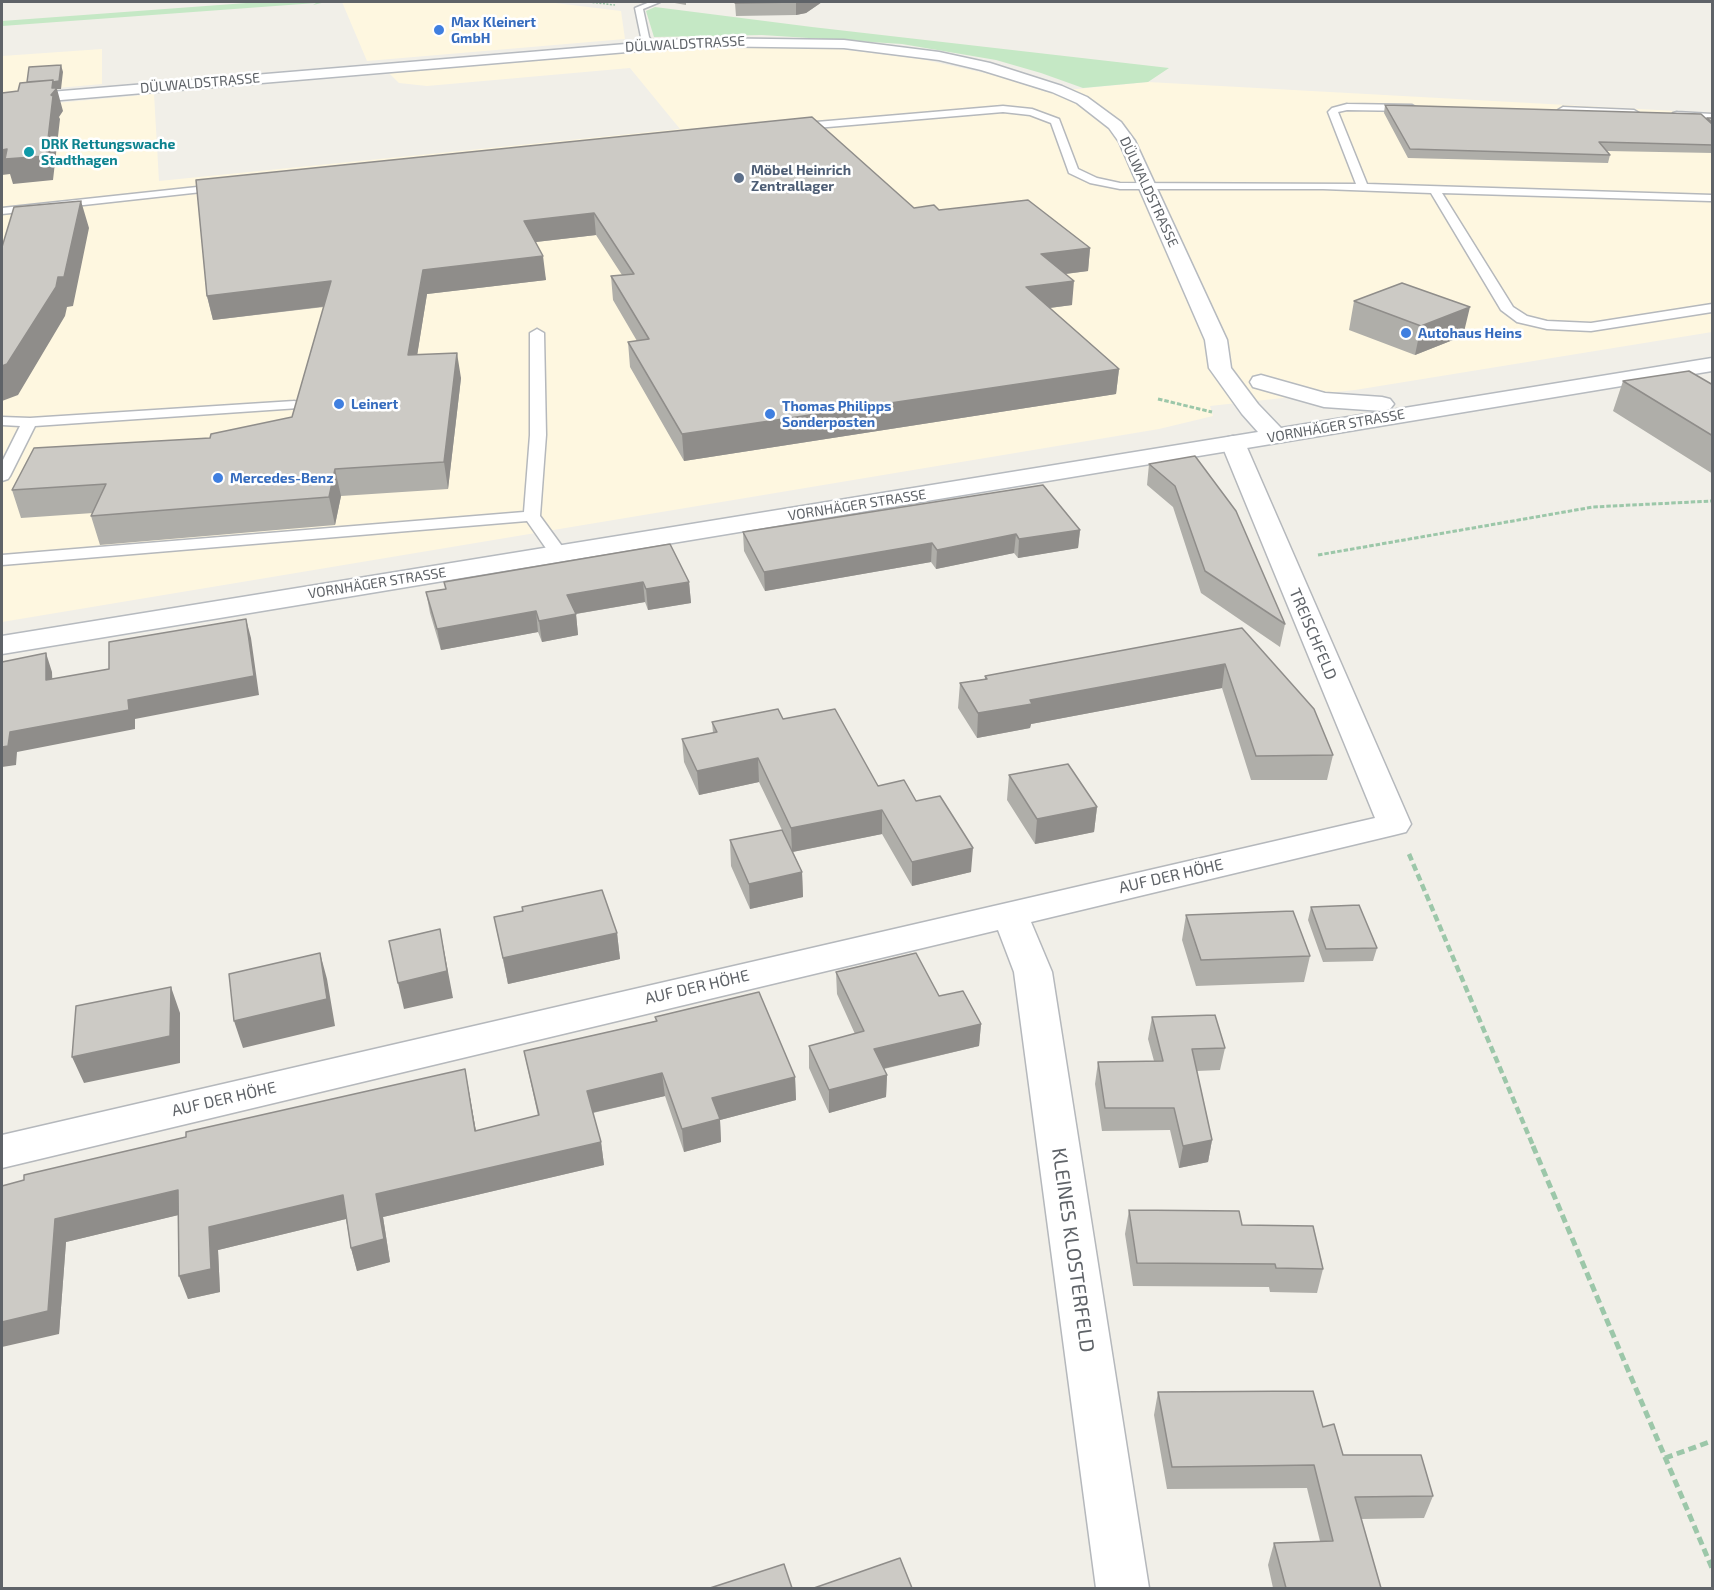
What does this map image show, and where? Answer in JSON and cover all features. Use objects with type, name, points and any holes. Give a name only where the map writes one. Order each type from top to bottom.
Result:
[{"type":"street","name":"DÜLWALDSTRASSE","points":[[2,101],[650,44],[747,41],[844,44],[939,56],[1025,77],[1082,100],[1115,124],[1127,141],[1216,340],[1220,368],[1250,409],[1275,436]]},
{"type":"street","name":"DÜLWALDSTRASSE","points":[[1216,340],[1261,382],[1322,428]]},
{"type":"street","name":"VORNHÄGER STRASSE","points":[[2,645],[1713,365]]},
{"type":"street","points":[[1261,382],[1305,396],[1343,403],[1374,404],[1501,398]]},
{"type":"street","name":"TREISCHFELD","points":[[1233,443],[1394,824]]},
{"type":"street","name":"AUF DER HÖHE","points":[[2,1152],[1394,824]]},
{"type":"street","name":"KLEINES KLOSTERFELD","points":[[1010,915],[1033,972],[1123,1588]]},
{"type":"lane","points":[[650,44],[645,37],[639,8],[656,2]]},
{"type":"lane","points":[[1363,188],[1333,112],[1347,107],[1429,108]]},
{"type":"lane","points":[[787,128],[970,110],[1003,109],[1032,112],[1055,122],[1073,171],[1094,181],[1120,186],[1363,188],[1710,198]]},
{"type":"lane","points":[[1557,110],[1647,113]]},
{"type":"lane","points":[[1669,114],[1713,117]]},
{"type":"lane","points":[[2,211],[236,186]]},
{"type":"lane","points":[[1435,190],[1508,310],[1522,319],[1547,325],[1591,327],[1713,308]]},
{"type":"lane","points":[[537,333],[538,435],[532,516],[558,553]]},
{"type":"lane","points":[[2,421],[30,422],[294,405]]},
{"type":"lane","points":[[2,476],[30,422]]},
{"type":"lane","points":[[2,560],[532,516]]},
{"type":"path","points":[[1158,399],[1222,415]]},
{"type":"path","points":[[1281,561],[1593,507],[1713,501]]},
{"type":"path","points":[[1394,824],[1416,869],[1713,1568]]},
{"type":"path","points":[[1665,1458],[1713,1441]]},
{"type":"shaded area","points":[[342,2],[547,2],[621,11],[625,39],[367,61]]},
{"type":"shaded area","points":[[775,46],[830,48],[921,59],[998,76],[1046,92],[1148,82],[1712,113],[1712,332],[1355,390],[1210,406],[1213,416],[1159,429],[2,622],[2,108],[154,94],[159,181],[680,129],[630,68],[427,86],[399,83],[389,73],[676,48]]},
{"type":"shaded area","points":[[102,49],[102,84],[2,93],[2,56]]},
{"type":"green space","points":[[260,2],[326,2],[313,5],[316,3],[2,26],[2,21]]},
{"type":"green space","points":[[655,7],[1169,68],[1148,82],[1083,88],[996,60],[902,44],[762,35],[654,37],[646,11]]},
{"type":"building","points":[[737,2],[798,2],[735,3]]},
{"type":"building","points":[[61,65],[59,81],[27,82],[29,67]]},
{"type":"building","points":[[53,80],[52,88],[57,88],[51,95],[53,96],[46,156],[5,159],[7,149],[2,150],[2,93],[18,91],[20,83]]},
{"type":"building","points":[[1385,105],[1701,114],[1713,125],[1713,145],[1599,142],[1610,155],[1410,149]]},
{"type":"building","points":[[812,117],[914,208],[934,205],[939,210],[1028,200],[1090,248],[1041,254],[1074,281],[1026,287],[1119,369],[682,434],[628,342],[649,339],[611,276],[634,274],[594,213],[524,221],[543,256],[423,270],[408,355],[457,353],[444,462],[335,469],[329,497],[91,516],[106,484],[12,490],[34,448],[210,438],[211,434],[292,417],[331,281],[207,296],[196,180]]},
{"type":"building","points":[[81,201],[64,277],[58,277],[56,287],[7,364],[2,366],[2,247],[14,207]]},
{"type":"building","points":[[1402,283],[1470,307],[1421,326],[1354,301]]},
{"type":"building","points":[[1689,371],[1713,385],[1713,436],[1623,381]]},
{"type":"building","points":[[1195,456],[1236,511],[1285,624],[1205,571],[1175,486],[1149,464]]},
{"type":"building","points":[[1043,485],[1080,530],[1019,539],[1016,534],[937,550],[932,543],[764,572],[743,532]]},
{"type":"building","points":[[670,544],[689,582],[646,589],[643,582],[567,595],[576,614],[539,621],[536,611],[437,629],[426,592],[446,589],[444,582]]},
{"type":"building","points":[[246,619],[254,676],[128,700],[129,710],[10,732],[8,746],[2,747],[2,662],[46,653],[46,680],[109,669],[109,642]]},
{"type":"building","points":[[1242,628],[1314,709],[1333,755],[1256,756],[1225,664],[1030,700],[1032,704],[978,713],[960,683],[987,679],[985,676]]},
{"type":"building","points":[[778,709],[783,719],[835,709],[878,786],[904,780],[916,801],[940,796],[973,848],[912,862],[882,810],[791,828],[758,758],[697,771],[682,739],[717,732],[712,722]]},
{"type":"building","points":[[1068,764],[1097,807],[1037,819],[1009,775]]},
{"type":"building","points":[[782,830],[802,872],[749,884],[730,840]]},
{"type":"building","points":[[602,890],[617,933],[503,958],[494,917],[523,911],[522,907]]},
{"type":"building","points":[[1359,905],[1377,948],[1326,949],[1311,907]]},
{"type":"building","points":[[1293,911],[1310,956],[1201,960],[1186,915]]},
{"type":"building","points":[[440,929],[447,971],[398,983],[389,941]]},
{"type":"building","points":[[320,953],[327,999],[234,1021],[229,974]]},
{"type":"building","points":[[916,953],[939,996],[963,991],[981,1024],[874,1049],[887,1075],[829,1090],[809,1046],[864,1031],[836,972]]},
{"type":"building","points":[[171,987],[170,1036],[72,1057],[76,1006]]},
{"type":"building","points":[[759,992],[795,1077],[712,1098],[720,1119],[682,1129],[662,1073],[587,1091],[601,1142],[376,1194],[384,1239],[351,1248],[343,1195],[209,1227],[211,1269],[179,1276],[178,1190],[55,1219],[48,1311],[2,1322],[2,1186],[24,1180],[24,1175],[186,1137],[186,1132],[465,1069],[475,1131],[539,1115],[524,1051],[657,1021],[655,1017]]},
{"type":"building","points":[[1215,1015],[1225,1048],[1192,1049],[1212,1140],[1183,1146],[1174,1108],[1105,1108],[1098,1062],[1163,1061],[1152,1017]]},
{"type":"building","points":[[1129,1210],[1239,1211],[1242,1225],[1313,1226],[1323,1269],[1276,1268],[1275,1264],[1137,1263]]},
{"type":"building","points":[[1313,1391],[1323,1427],[1334,1424],[1343,1455],[1421,1455],[1433,1496],[1355,1497],[1381,1588],[1286,1588],[1274,1543],[1333,1541],[1314,1465],[1172,1467],[1158,1392]]},
{"type":"building","points":[[900,1558],[912,1588],[814,1588]]},
{"type":"building","points":[[784,1564],[792,1588],[710,1588]]},
{"type":"place","name":"Max Kleinert GmbH","points":[[439,30]]},
{"type":"place","name":"DRK Rettungswache Stadthagen","points":[[29,152]]},
{"type":"place","name":"Möbel Heinrich Zentrallager","points":[[739,178]]},
{"type":"place","name":"Autohaus Heins","points":[[1406,333]]},
{"type":"place","name":"Leinert","points":[[339,404]]},
{"type":"place","name":"Thomas Philipps Sonderposten","points":[[770,414]]},
{"type":"place","name":"Mercedes-Benz","points":[[218,478]]}]
